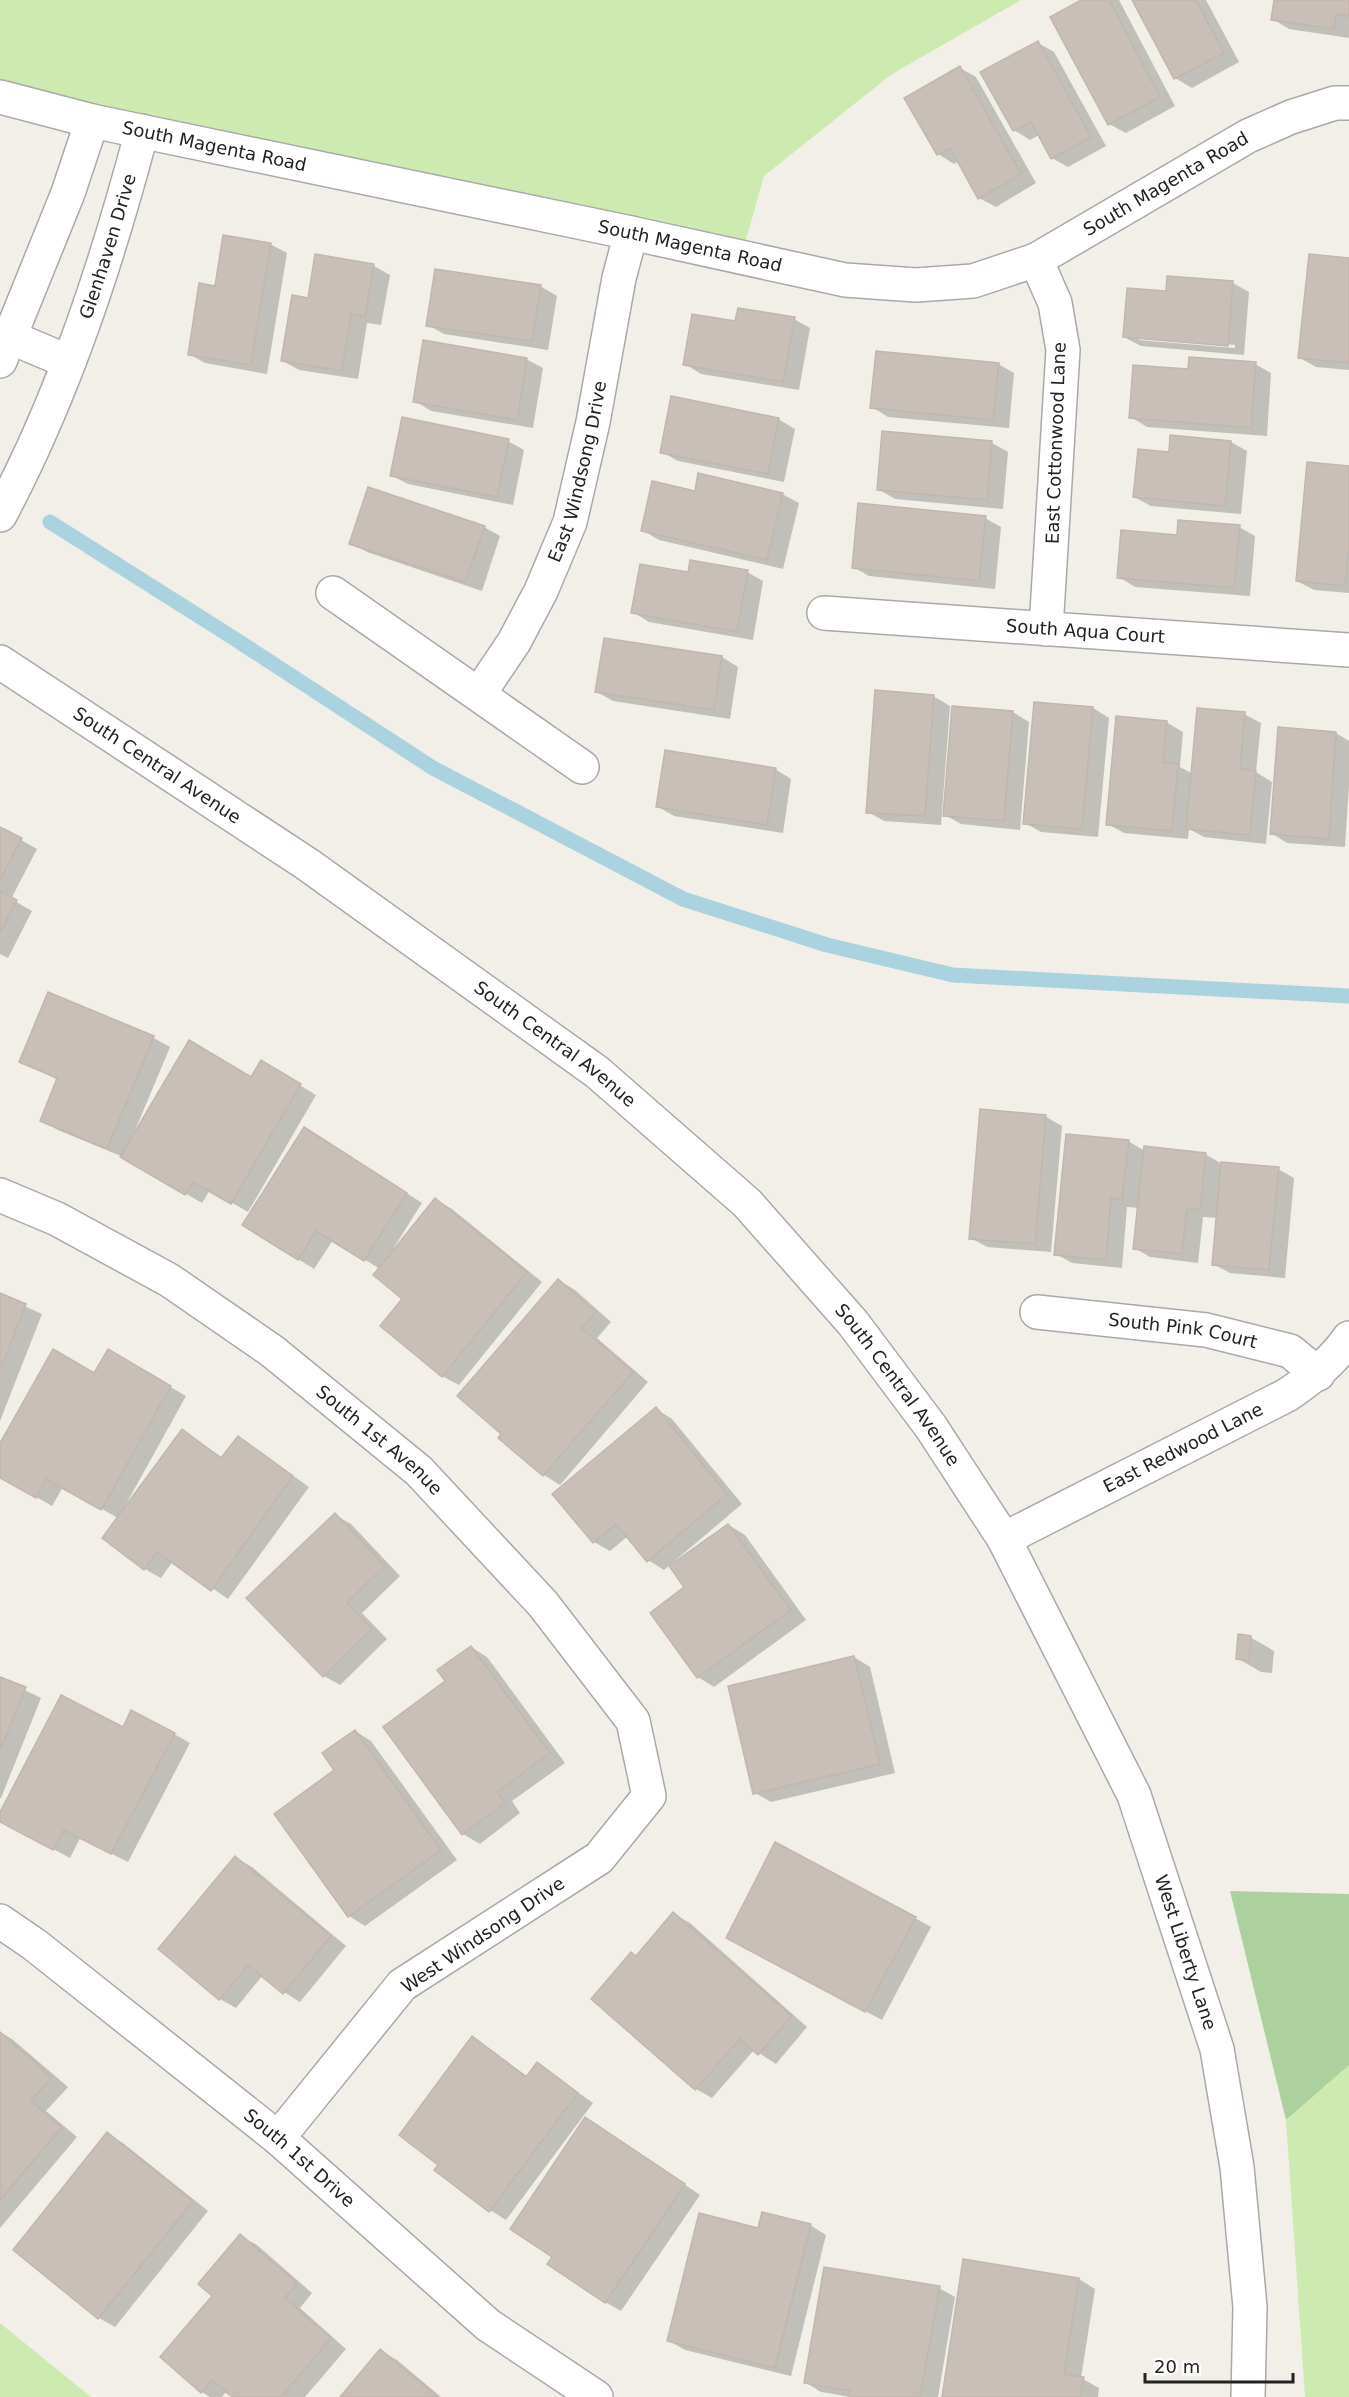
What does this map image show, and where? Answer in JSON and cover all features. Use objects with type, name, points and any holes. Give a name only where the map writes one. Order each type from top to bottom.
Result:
[{"type":"street","name":"South Magenta Road","points":[[0,97],[92,121],[631,232],[845,280],[916,285],[973,281],[1036,260],[1248,136],[1335,103],[1349,103]]},
{"type":"street","points":[[69,362],[5,349],[68,193],[92,121]]},
{"type":"street","name":"Glenhaven Drive","points":[[0,515],[53,407],[124,200],[142,131]]},
{"type":"street","name":"East Windsong Drive","points":[[479,694],[514,642],[541,591],[570,522],[593,422],[631,232]]},
{"type":"street","name":"East Cottonwood Lane","points":[[1036,260],[1055,303],[1063,350],[1046,629]]},
{"type":"street","points":[[333,593],[582,766]]},
{"type":"street","name":"South Aqua Court","points":[[824,613],[1349,650]]},
{"type":"street","name":"South Central Avenue","points":[[0,662],[306,864],[606,1080],[747,1203],[853,1323],[931,1427],[1004,1539]]},
{"type":"street","name":"South 1st Avenue","points":[[0,1196],[57,1219],[169,1280],[272,1351],[419,1471],[543,1604],[633,1721],[650,1796]]},
{"type":"street","name":"South Pink Court","points":[[1037,1312],[1206,1330],[1290,1351],[1318,1374]]},
{"type":"street","name":"East Redwood Lane","points":[[1004,1539],[1287,1395],[1318,1374],[1337,1355],[1349,1338]]},
{"type":"street","name":"West Liberty Lane","points":[[1004,1539],[1134,1795],[1217,2049],[1237,2167],[1250,2307],[1248,2397]]},
{"type":"street","name":"West Windsong Drive","points":[[278,2138],[402,1985],[599,1858],[650,1796]]},
{"type":"street","name":"South 1st Drive","points":[[0,1921],[35,1945],[278,2138],[488,2325],[596,2397]]},
{"type":"green space","points":[[0,0],[1021,0],[892,74],[764,176],[741,258],[0,97]]},
{"type":"green space","points":[[1230,1891],[1349,1894],[1349,2065],[1286,2120]]},
{"type":"green space","points":[[1349,2065],[1349,2397],[1305,2397],[1286,2120]]},
{"type":"green space","points":[[0,2323],[91,2397],[0,2397]]},
{"type":"building","points":[[1081,0],[1109,0],[1160,97],[1108,125],[1050,17]]},
{"type":"building","points":[[1132,0],[1196,0],[1224,53],[1174,79]]},
{"type":"building","points":[[1274,0],[1349,0],[1349,16],[1336,14],[1334,29],[1271,20]]},
{"type":"building","points":[[1038,41],[1091,137],[1051,159],[1031,122],[1013,131],[980,72]]},
{"type":"building","points":[[960,66],[1021,174],[978,199],[950,148],[937,155],[904,98]]},
{"type":"building","points":[[223,235],[271,243],[251,365],[188,355],[199,283],[215,286]]},
{"type":"building","points":[[315,254],[374,264],[365,317],[351,314],[342,371],[281,361],[292,295],[308,298]]},
{"type":"building","points":[[1309,254],[1349,258],[1349,363],[1298,358]]},
{"type":"building","points":[[435,269],[541,285],[532,341],[426,326]]},
{"type":"building","points":[[1167,276],[1233,281],[1228,346],[1123,337],[1127,288],[1166,291]]},
{"type":"building","points":[[738,308],[795,317],[783,382],[683,365],[692,314],[735,321]]},
{"type":"building","points":[[423,340],[527,358],[517,420],[413,402]]},
{"type":"building","points":[[876,351],[999,363],[993,420],[870,408]]},
{"type":"building","points":[[1189,357],[1256,362],[1251,428],[1129,418],[1133,365],[1188,369]]},
{"type":"building","points":[[671,396],[779,418],[768,474],[660,453]]},
{"type":"building","points":[[402,417],[509,439],[497,497],[390,476]]},
{"type":"building","points":[[882,431],[992,441],[987,500],[877,490]]},
{"type":"building","points":[[1170,435],[1231,441],[1225,506],[1133,497],[1138,449],[1169,452]]},
{"type":"building","points":[[1307,462],[1349,466],[1349,543],[1345,586],[1296,581]]},
{"type":"building","points":[[698,473],[783,493],[767,560],[641,531],[652,481],[695,491]]},
{"type":"building","points":[[368,487],[485,526],[465,582],[349,544]]},
{"type":"building","points":[[858,503],[986,516],[979,581],[852,568]]},
{"type":"building","points":[[1178,520],[1240,525],[1234,588],[1117,578],[1121,530],[1177,535]]},
{"type":"building","points":[[690,560],[748,570],[737,632],[631,613],[640,564],[688,572]]},
{"type":"building","points":[[604,638],[722,656],[714,710],[595,692]]},
{"type":"building","points":[[875,690],[934,695],[925,816],[866,813]]},
{"type":"building","points":[[1034,702],[1093,707],[1082,829],[1023,824]]},
{"type":"building","points":[[952,706],[1013,711],[1004,821],[943,816]]},
{"type":"building","points":[[1197,708],[1245,712],[1240,769],[1256,771],[1250,835],[1186,829]]},
{"type":"building","points":[[1116,716],[1167,721],[1163,762],[1178,764],[1172,831],[1106,825]]},
{"type":"building","points":[[1278,727],[1336,732],[1329,839],[1270,834]]},
{"type":"building","points":[[665,750],[776,768],[767,825],[656,807]]},
{"type":"building","points":[[0,827],[22,838],[0,880]]},
{"type":"building","points":[[0,891],[17,900],[0,933]]},
{"type":"building","points":[[48,992],[154,1036],[107,1149],[40,1121],[57,1078],[19,1062]]},
{"type":"building","points":[[189,1040],[251,1077],[261,1060],[301,1084],[231,1204],[193,1182],[185,1195],[120,1157]]},
{"type":"building","points":[[980,1109],[1046,1115],[1035,1244],[969,1239]]},
{"type":"building","points":[[304,1127],[407,1193],[364,1261],[316,1231],[298,1260],[242,1225]]},
{"type":"building","points":[[1066,1134],[1129,1140],[1122,1200],[1111,1198],[1106,1260],[1054,1255]]},
{"type":"building","points":[[1144,1146],[1206,1153],[1200,1210],[1187,1208],[1182,1254],[1133,1249]]},
{"type":"building","points":[[1221,1162],[1279,1167],[1269,1270],[1212,1265]]},
{"type":"building","points":[[435,1198],[527,1272],[442,1377],[380,1326],[402,1299],[373,1275]]},
{"type":"building","points":[[558,1279],[596,1312],[582,1328],[633,1372],[543,1476],[498,1438],[501,1434],[457,1396]]},
{"type":"building","points":[[0,1293],[26,1304],[0,1371]]},
{"type":"building","points":[[53,1349],[94,1373],[108,1349],[171,1386],[101,1510],[46,1479],[36,1498],[0,1478],[0,1443]]},
{"type":"building","points":[[656,1407],[727,1494],[647,1562],[616,1524],[593,1543],[552,1494]]},
{"type":"building","points":[[182,1429],[221,1458],[238,1436],[293,1476],[211,1591],[157,1552],[144,1570],[102,1538]]},
{"type":"building","points":[[335,1513],[385,1566],[347,1603],[372,1629],[323,1677],[246,1598]]},
{"type":"building","points":[[728,1524],[791,1610],[697,1678],[650,1613],[684,1587],[669,1566]]},
{"type":"building","points":[[1238,1634],[1251,1636],[1249,1661],[1236,1659]]},
{"type":"building","points":[[471,1646],[550,1753],[497,1792],[505,1803],[462,1835],[383,1727],[445,1681],[437,1670]]},
{"type":"building","points":[[854,1656],[880,1764],[753,1794],[728,1686]]},
{"type":"building","points":[[0,1677],[26,1687],[0,1750]]},
{"type":"building","points":[[61,1695],[123,1727],[131,1710],[175,1733],[111,1854],[64,1830],[53,1850],[0,1822],[0,1812]]},
{"type":"building","points":[[355,1730],[441,1850],[348,1917],[274,1814],[334,1770],[322,1753]]},
{"type":"building","points":[[775,1842],[916,1917],[865,2012],[726,1938]]},
{"type":"building","points":[[235,1856],[331,1936],[283,1994],[248,1965],[219,2000],[158,1949]]},
{"type":"building","points":[[673,1912],[792,2016],[758,2055],[740,2039],[695,2090],[591,1999],[631,1952],[636,1956]]},
{"type":"building","points":[[0,2032],[52,2077],[31,2101],[62,2127],[0,2200]]},
{"type":"building","points":[[472,2036],[526,2077],[537,2062],[578,2093],[489,2212],[434,2170],[438,2165],[399,2135]]},
{"type":"building","points":[[585,2117],[685,2184],[605,2303],[547,2264],[552,2257],[510,2229]]},
{"type":"building","points":[[107,2132],[193,2201],[98,2319],[13,2250]]},
{"type":"building","points":[[762,2212],[811,2224],[775,2368],[667,2341],[699,2213],[758,2228]]},
{"type":"building","points":[[240,2234],[297,2283],[285,2298],[331,2338],[281,2397],[232,2397],[212,2380],[201,2393],[160,2357],[212,2296],[198,2284]]},
{"type":"building","points":[[963,2259],[1079,2278],[1064,2374],[1084,2377],[1080,2397],[942,2397]]},
{"type":"building","points":[[824,2267],[940,2286],[920,2397],[849,2397],[850,2391],[804,2383]]},
{"type":"building","points":[[380,2349],[438,2397],[340,2397]]},
{"type":"waterway","points":[[50,522],[433,768],[683,899],[827,945],[953,975],[1349,996]]}]
